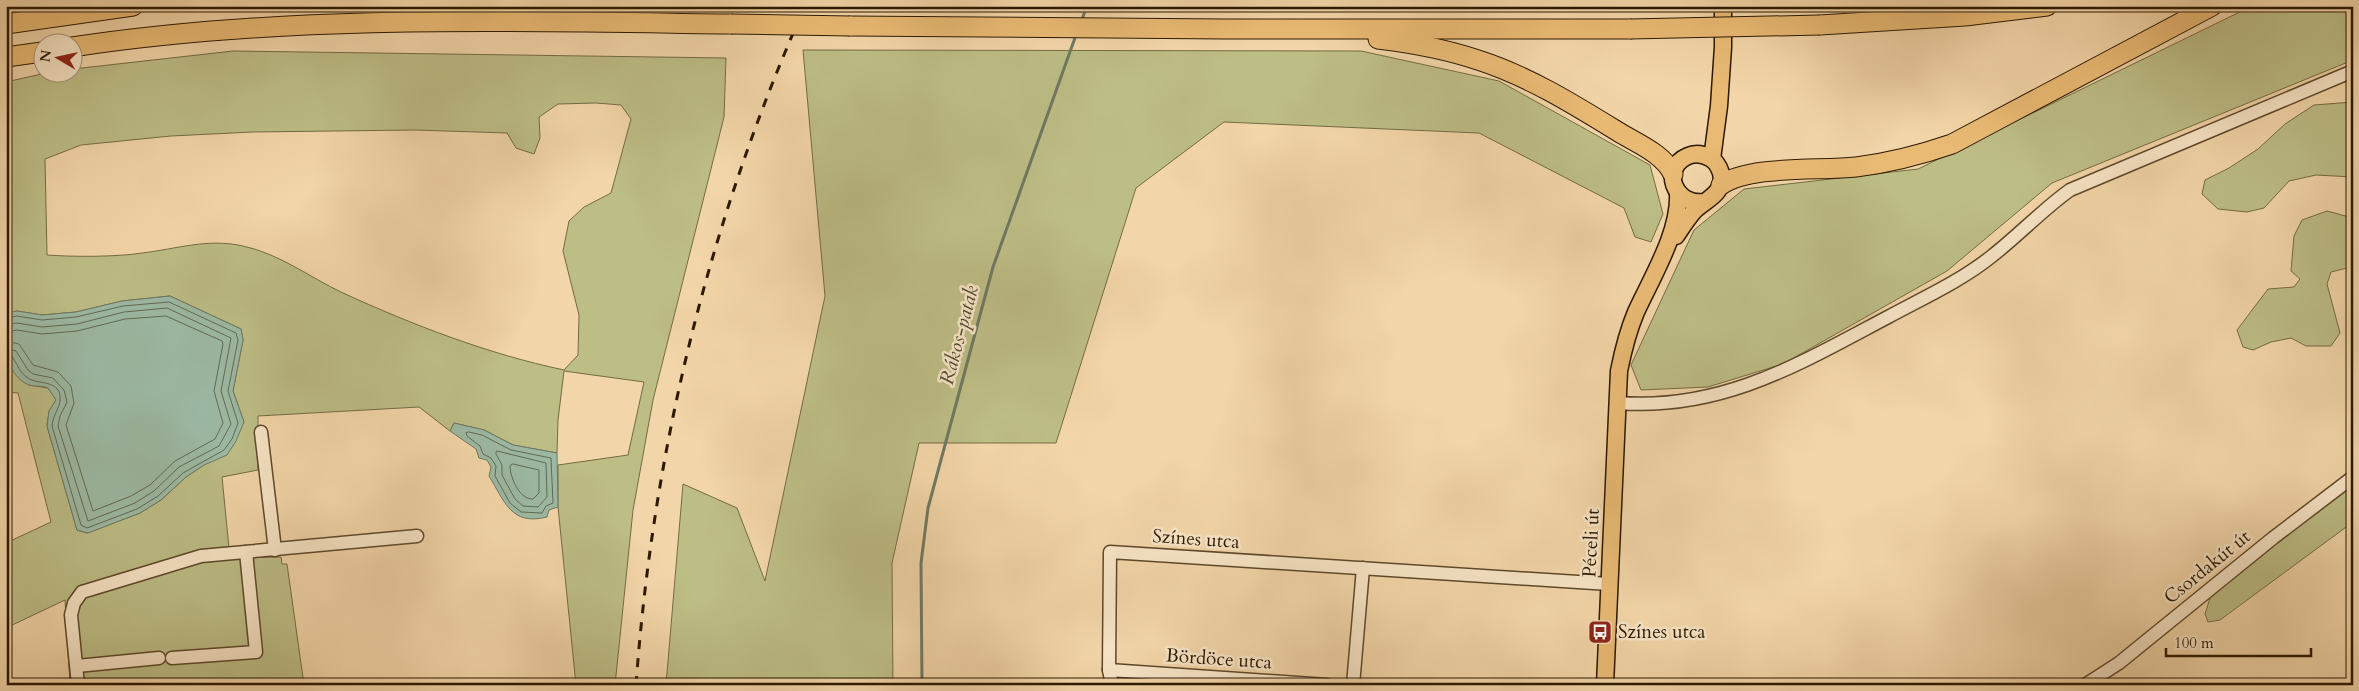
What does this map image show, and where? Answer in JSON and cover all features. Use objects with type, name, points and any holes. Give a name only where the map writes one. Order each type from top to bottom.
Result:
[{"type":"highway","points":[[6,24],[133,6]]},
{"type":"highway","points":[[82,46],[222,30],[326,25],[439,23],[732,24],[1226,29],[1820,26],[1966,16],[2047,6]]},
{"type":"highway","points":[[1721,185],[1728,180],[1752,173],[1822,170],[1887,162],[1908,158],[1952,144],[2212,6]]},
{"type":"highway","points":[[1305,29],[1423,45],[1495,66],[1537,85],[1613,128],[1659,157],[1673,174]]},
{"type":"highway","points":[[6,57],[32,53]]},
{"type":"main road","points":[[1712,159],[1723,47],[1723,6]]},
{"type":"main road","points":[[1704,202],[1690,201],[1678,193],[1675,188],[1673,174],[1680,162],[1692,154],[1705,134],[1720,84]]},
{"type":"main road","points":[[1659,264],[1688,218],[1717,192],[1721,185],[1720,170],[1712,159],[1706,155],[1692,154]]},
{"type":"main road","points":[[1659,264],[1678,212],[1678,193]]},
{"type":"main road","name":"Péceli út","points":[[1605,685],[1620,371],[1624,345],[1636,312],[1659,264]]},
{"type":"street","points":[[1618,403],[1638,404],[1700,399],[1758,382],[1798,365],[1962,278],[1992,256],[2048,206],[2070,190],[2353,71]]},
{"type":"street","points":[[261,432],[275,550]]},
{"type":"street","name":"Csordakút út","points":[[2085,685],[2119,663],[2273,538],[2353,477]]},
{"type":"street","points":[[78,685],[71,615],[74,603],[82,592],[201,556],[417,536]]},
{"type":"street","points":[[172,658],[256,652],[246,552]]},
{"type":"street","name":"Színes utca","points":[[1109,670],[1110,552],[1609,584]]},
{"type":"street","points":[[1353,685],[1363,568]]},
{"type":"street","points":[[77,666],[159,658]]},
{"type":"street","points":[[1109,670],[1112,685]]},
{"type":"street","name":"Bördöce utca","points":[[1109,670],[1327,685]]},
{"type":"green space","points":[[2252,6],[2353,6],[2353,60],[2052,183],[1947,271],[1783,364],[1708,387],[1641,390],[1631,365],[1694,230],[1744,189],[1918,169]]},
{"type":"green space","points":[[803,50],[1361,51],[1499,81],[1650,165],[1663,214],[1651,242],[1635,237],[1624,208],[1479,133],[1224,122],[1136,188],[1056,443],[919,443],[892,563],[893,685],[666,685],[683,484],[737,508],[765,581],[825,296]]},
{"type":"green space","points":[[233,51],[726,58],[724,117],[653,400],[633,510],[615,685],[576,685],[558,507],[558,465],[628,455],[644,382],[564,371],[558,420],[557,453],[513,445],[484,430],[454,423],[450,431],[419,407],[258,416],[258,470],[222,477],[230,558],[281,557],[282,564],[287,564],[304,685],[70,685],[65,600],[6,628],[6,543],[51,522],[18,393],[6,392],[6,356],[19,378],[29,385],[48,388],[56,400],[49,411],[47,426],[77,530],[87,533],[140,513],[161,500],[186,477],[204,465],[244,422],[233,391],[243,340],[241,329],[170,296],[122,301],[76,312],[42,315],[17,311],[6,313],[6,82],[32,76],[32,82],[82,82],[82,68]],"holes":[[[596,103],[621,105],[631,119],[611,193],[584,207],[569,221],[563,251],[579,315],[578,355],[564,370],[507,356],[451,338],[343,293],[269,254],[243,246],[217,243],[120,255],[47,255],[45,159],[81,145],[171,136],[252,132],[415,130],[507,133],[516,148],[534,154],[540,138],[539,117],[558,104]]]},
{"type":"green space","points":[[2353,102],[2353,177],[2316,175],[2289,181],[2264,208],[2247,212],[2218,209],[2202,194],[2205,180],[2229,168],[2258,149],[2285,124],[2314,105]]},
{"type":"green space","points":[[2327,211],[2353,218],[2353,270],[2347,268],[2331,272],[2327,284],[2340,333],[2331,346],[2306,346],[2291,338],[2271,342],[2253,350],[2243,347],[2237,330],[2268,289],[2294,287],[2300,279],[2291,271],[2294,236],[2302,220]]},
{"type":"green space","points":[[2353,483],[2353,522],[2220,620],[2208,622],[2205,614],[2211,595],[2222,584]]},
{"type":"water","points":[[170,296],[241,329],[243,340],[233,391],[244,422],[236,441],[227,455],[204,465],[186,477],[161,500],[140,513],[88,533],[77,530],[47,426],[49,411],[56,400],[48,388],[29,385],[20,380],[14,372],[7,354],[6,313],[17,311],[42,315],[76,312],[122,301]]},
{"type":"water","points":[[454,423],[484,430],[513,445],[557,453],[558,507],[549,510],[547,517],[535,519],[525,518],[510,510],[489,476],[491,467],[487,460],[479,458],[476,449],[450,431]]},
{"type":"waterway","name":"Rákos-patak","points":[[1081,22],[1087,6]]},
{"type":"waterway","name":"Rákos-patak","points":[[922,685],[921,563],[928,508],[993,267],[1076,35]]},
{"type":"railway","points":[[636,685],[644,597],[656,510],[691,338],[714,253],[740,170],[771,87],[805,6]]},
{"type":"place","name":"Színes utca","points":[[1600,632]]}]
